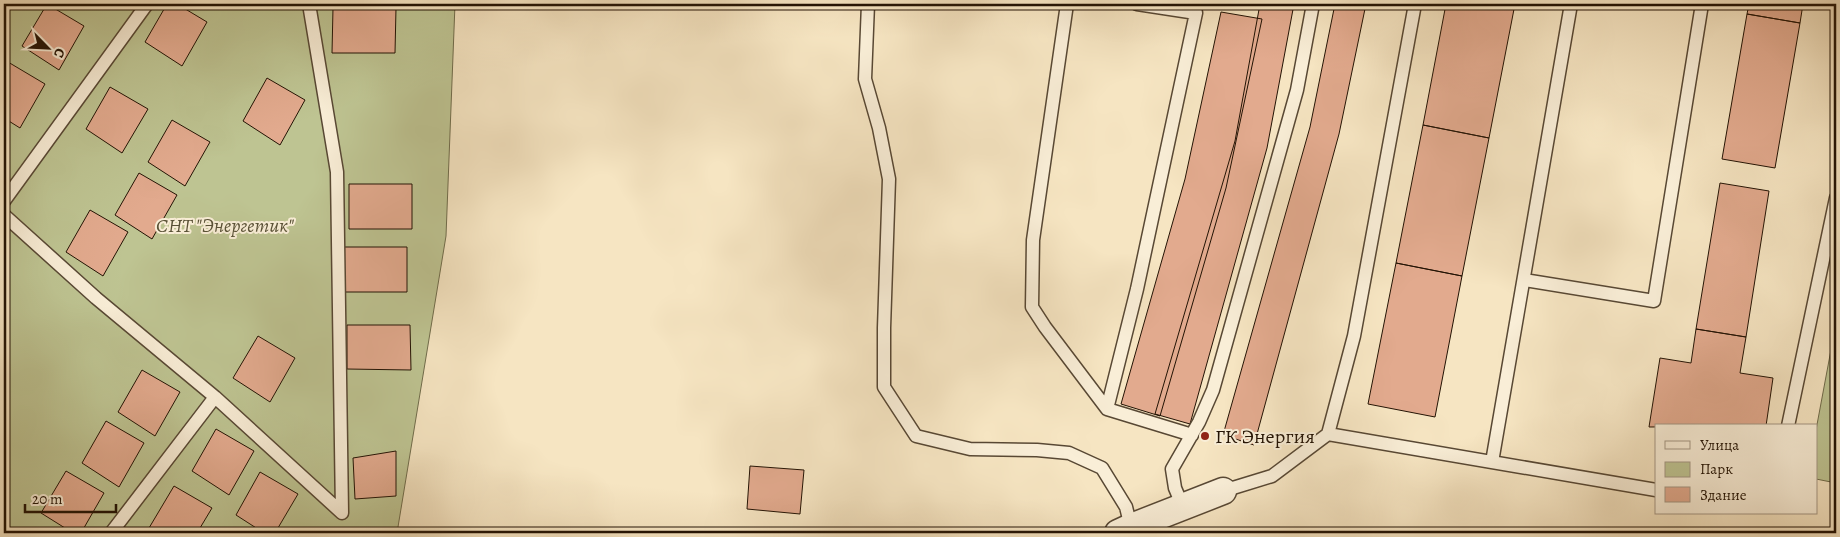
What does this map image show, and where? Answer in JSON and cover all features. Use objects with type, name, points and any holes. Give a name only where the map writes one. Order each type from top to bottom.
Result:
[{"type":"street","points":[[1124,530],[1223,491]]},
{"type":"lane","points":[[4,201],[147,4]]},
{"type":"lane","points":[[4,215],[96,298],[215,397],[342,512],[337,172],[310,4]]},
{"type":"lane","points":[[868,4],[865,79],[879,128],[889,179],[884,387],[916,436],[970,449],[1037,450],[1069,453],[1102,468],[1126,507],[1124,530]]},
{"type":"lane","points":[[1067,4],[1033,240],[1032,307],[1107,409],[1192,435]]},
{"type":"lane","points":[[1107,409],[1137,289],[1195,8],[1137,4]]},
{"type":"lane","points":[[1183,507],[1175,488],[1172,469],[1200,422],[1213,390],[1297,90],[1313,4]]},
{"type":"lane","points":[[1223,491],[1272,476],[1328,434],[1354,336],[1415,4]]},
{"type":"lane","points":[[1492,462],[1571,4]]},
{"type":"lane","points":[[1524,280],[1654,301],[1702,4]]},
{"type":"lane","points":[[1788,424],[1836,198]]},
{"type":"lane","points":[[111,533],[215,397]]},
{"type":"lane","points":[[1328,434],[1655,490]]},
{"type":"green space","name":"СНТ \"Энергетик\"","points":[[4,4],[455,4],[446,236],[397,533],[4,533]]},
{"type":"green space","points":[[1836,323],[1836,483],[1818,479],[1817,424]]},
{"type":"building","points":[[47,4],[84,26],[59,70],[22,46]]},
{"type":"building","points":[[167,4],[177,4],[207,22],[182,66],[145,42]]},
{"type":"building","points":[[1260,4],[1294,4],[1267,148],[1190,424],[1155,414],[1235,141]]},
{"type":"building","points":[[1335,4],[1366,4],[1339,134],[1254,445],[1223,435],[1310,127]]},
{"type":"building","points":[[1446,4],[1515,4],[1489,138],[1423,125]]},
{"type":"building","points":[[1749,4],[1803,4],[1800,23],[1747,14]]},
{"type":"building","points":[[333,8],[396,8],[395,53],[332,53]]},
{"type":"building","points":[[1221,12],[1262,19],[1226,188],[1160,416],[1121,404],[1185,179]]},
{"type":"building","points":[[1747,14],[1800,23],[1775,168],[1722,159]]},
{"type":"building","points":[[8,62],[45,84],[20,128],[4,118],[4,68]]},
{"type":"building","points":[[267,78],[305,100],[280,145],[243,121]]},
{"type":"building","points":[[110,87],[148,109],[122,153],[86,129]]},
{"type":"building","points":[[172,120],[210,142],[185,186],[148,162]]},
{"type":"building","points":[[1423,125],[1489,138],[1462,276],[1396,263]]},
{"type":"building","points":[[139,173],[177,195],[152,239],[115,215]]},
{"type":"building","points":[[1720,183],[1769,191],[1746,337],[1696,329]]},
{"type":"building","points":[[349,184],[412,184],[412,229],[349,229]]},
{"type":"building","points":[[90,210],[128,232],[103,276],[66,252]]},
{"type":"building","points":[[344,247],[407,247],[407,292],[344,292]]},
{"type":"building","points":[[1396,263],[1462,276],[1435,417],[1368,404]]},
{"type":"building","points":[[347,325],[410,325],[411,370],[347,369]]},
{"type":"building","points":[[1696,329],[1746,337],[1740,373],[1773,378],[1766,424],[1655,424],[1655,427],[1649,427],[1660,358],[1691,363]]},
{"type":"building","points":[[258,336],[295,358],[270,402],[233,378]]},
{"type":"building","points":[[142,370],[180,392],[155,436],[118,412]]},
{"type":"building","points":[[106,421],[144,443],[119,487],[82,463]]},
{"type":"building","points":[[216,429],[254,451],[229,495],[192,471]]},
{"type":"building","points":[[396,451],[396,496],[355,499],[353,458]]},
{"type":"building","points":[[750,466],[804,470],[800,514],[747,509]]},
{"type":"building","points":[[66,471],[104,493],[81,533],[73,533],[41,513]]},
{"type":"building","points":[[260,472],[298,494],[275,533],[264,533],[236,515]]},
{"type":"building","points":[[174,486],[212,508],[197,533],[157,533],[149,528]]},
{"type":"place","name":"ГК Энергия","points":[[1205,436]]}]
